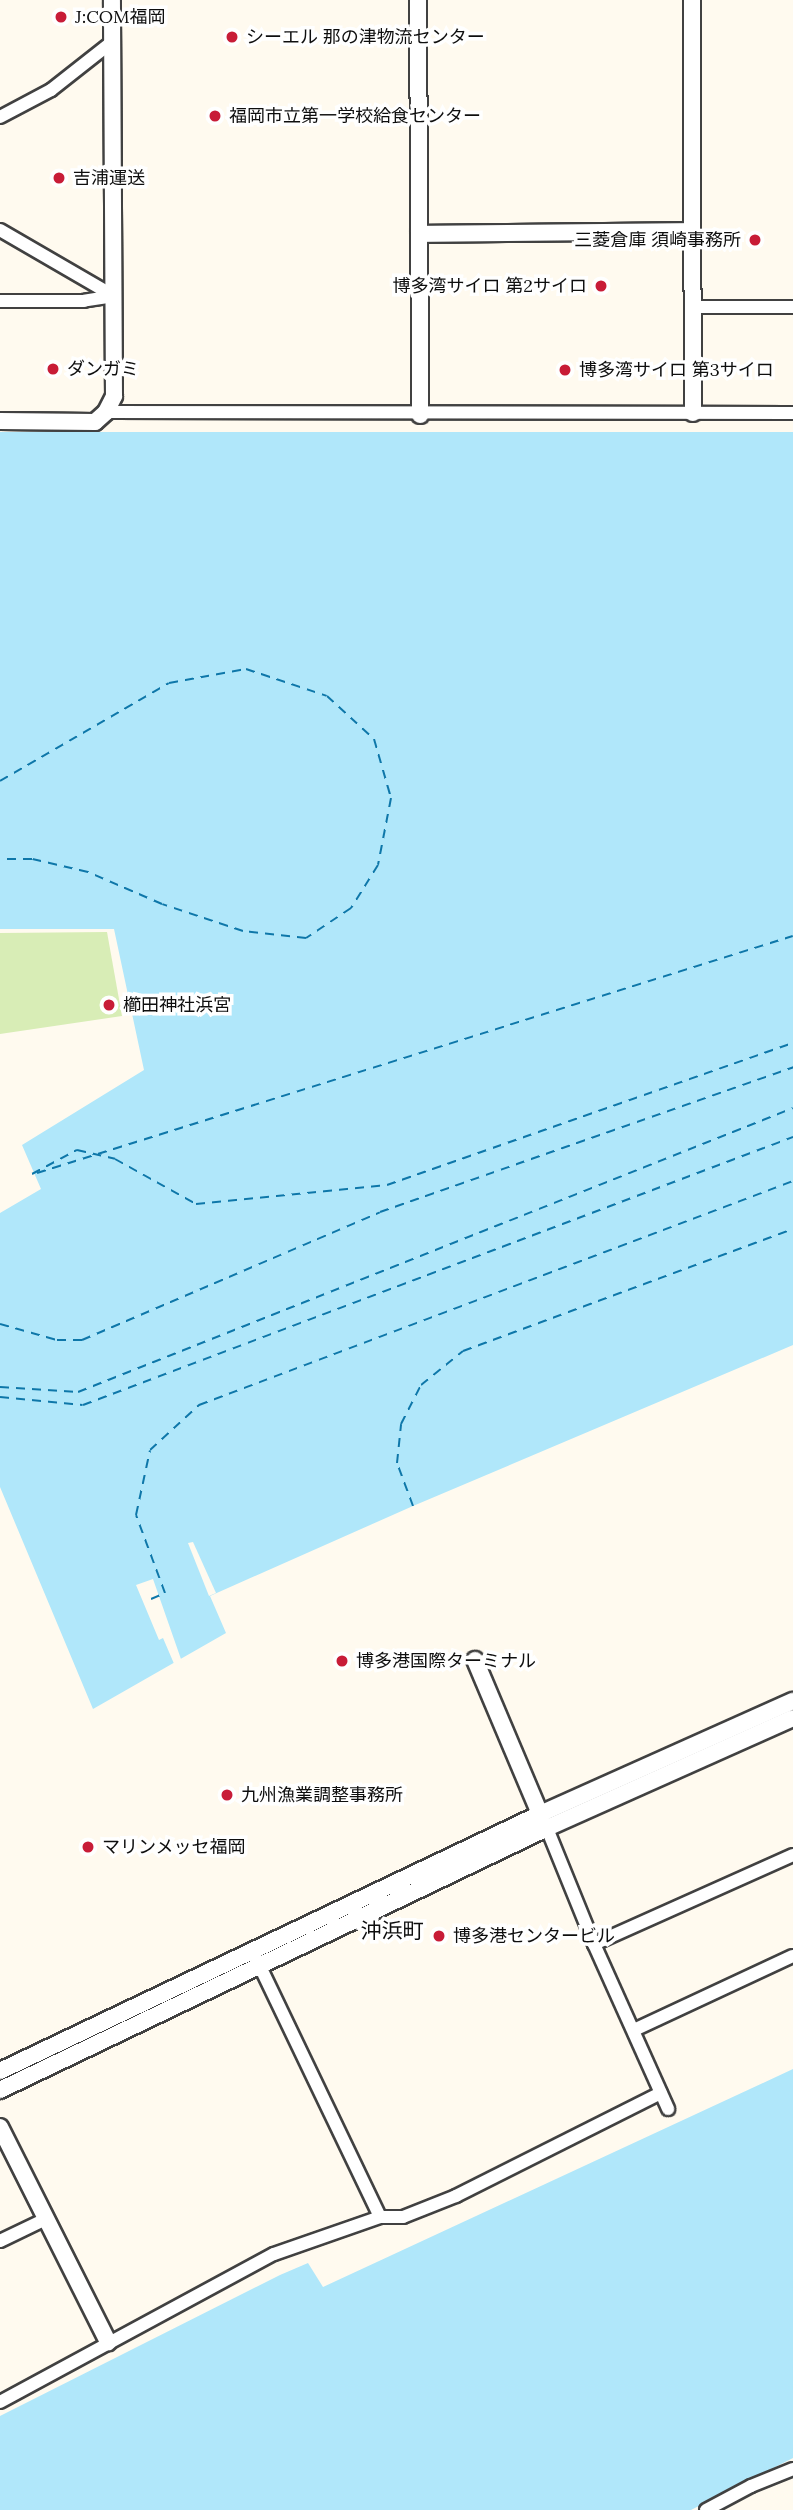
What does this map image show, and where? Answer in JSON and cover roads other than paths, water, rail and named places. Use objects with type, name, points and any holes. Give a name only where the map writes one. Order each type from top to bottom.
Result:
[{"type":"street","points":[[0,421],[95,422],[107,412],[114,396],[111,0]]},
{"type":"street","points":[[418,0],[420,415]]},
{"type":"street","points":[[692,0],[693,413]]},
{"type":"street","points":[[0,117],[51,90],[112,41]]},
{"type":"street","points":[[0,230],[114,296]]},
{"type":"street","points":[[419,234],[692,231]]},
{"type":"street","points":[[0,302],[84,301],[114,296]]},
{"type":"street","points":[[693,307],[793,307]]},
{"type":"street","points":[[107,412],[420,415],[793,413]]},
{"type":"street","points":[[475,1661],[594,1944],[635,2030],[668,2109]]},
{"type":"street","points":[[0,2090],[258,1967],[544,1821],[793,1701]]},
{"type":"street","points":[[0,2071],[254,1950],[544,1821],[793,1718]]},
{"type":"street","points":[[594,1944],[793,1855]]},
{"type":"street","points":[[254,1950],[258,1967],[380,2217]]},
{"type":"street","points":[[635,2030],[793,1956]]},
{"type":"street","points":[[0,2402],[274,2254],[380,2217],[402,2217],[456,2196],[661,2093]]},
{"type":"street","points":[[0,2127],[108,2342]]},
{"type":"street","points":[[0,2241],[47,2219]]},
{"type":"street","points":[[706,2510],[751,2486],[793,2469]]},
{"type":"water","points":[[0,432],[793,432],[793,1345],[413,1506],[210,1596],[226,1633],[93,1709],[0,1487],[0,1213],[41,1189],[22,1145],[144,1070],[114,929],[0,929]]},
{"type":"water","points":[[793,2069],[793,2458],[691,2510],[0,2510],[0,2416],[280,2275],[308,2263],[323,2287]]},
{"type":"place","name":"J:COM福岡","points":[[61,17]]},
{"type":"place","name":"シーエル 那の津物流センター","points":[[232,37]]},
{"type":"place","name":"福岡市立第一学校給食センター","points":[[215,116]]},
{"type":"place","name":"吉浦運送","points":[[59,178]]},
{"type":"place","name":"三菱倉庫 須崎事務所","points":[[755,240]]},
{"type":"place","name":"博多湾サイロ 第2サイロ","points":[[601,286]]},
{"type":"place","name":"ダンガミ","points":[[53,369]]},
{"type":"place","name":"博多湾サイロ 第3サイロ","points":[[565,370]]},
{"type":"place","name":"櫛田神社浜宮","points":[[109,1005]]},
{"type":"place","name":"博多港国際ターミナル","points":[[342,1661]]},
{"type":"place","name":"九州漁業調整事務所","points":[[227,1795]]},
{"type":"place","name":"マリンメッセ福岡","points":[[88,1847]]},
{"type":"place","name":"博多港センタービル","points":[[439,1936]]},
{"type":"district","name":"沖浜町","points":[[392,1931]]}]
